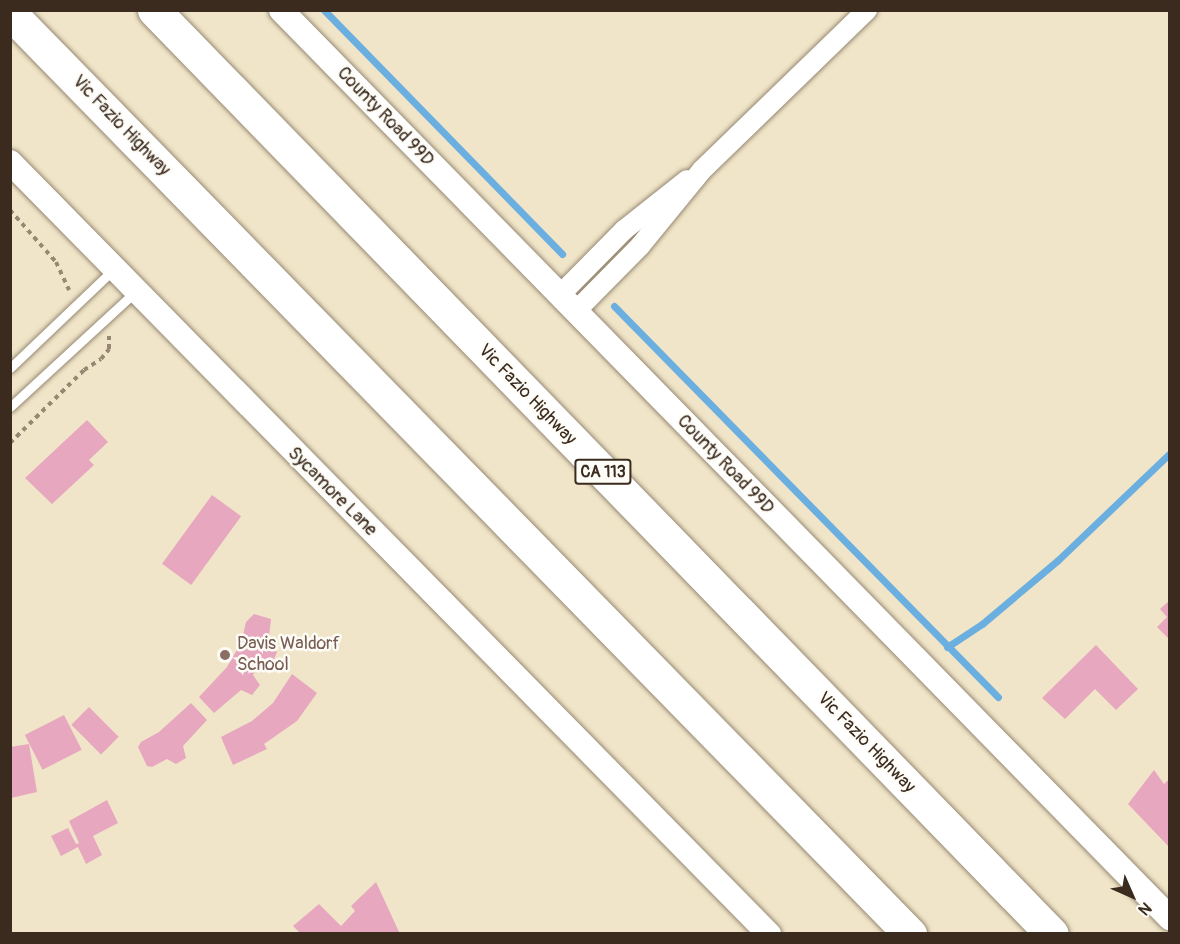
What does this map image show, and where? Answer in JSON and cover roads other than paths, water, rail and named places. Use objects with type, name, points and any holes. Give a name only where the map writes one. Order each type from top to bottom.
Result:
[{"type":"highway","name":"Vic Fazio Highway","points":[[154,10],[1052,933]]},
{"type":"highway","name":"Vic Fazio Highway","points":[[10,13],[910,933]]},
{"type":"street","name":"County Road 99D","points":[[281,10],[1170,918]]},
{"type":"street","points":[[567,304],[624,230],[702,170],[867,10]]},
{"type":"street","name":"Sycamore Lane","points":[[10,162],[113,270],[769,933]]},
{"type":"lane","points":[[10,368],[113,270]]},
{"type":"lane","points":[[10,406],[135,292]]},
{"type":"waterway","points":[[324,10],[562,254]]},
{"type":"waterway","points":[[614,306],[998,697]]},
{"type":"waterway","points":[[947,647],[982,624],[1058,560],[1170,453]]},
{"type":"place","name":"Davis Waldorf School","points":[[225,655]]}]
